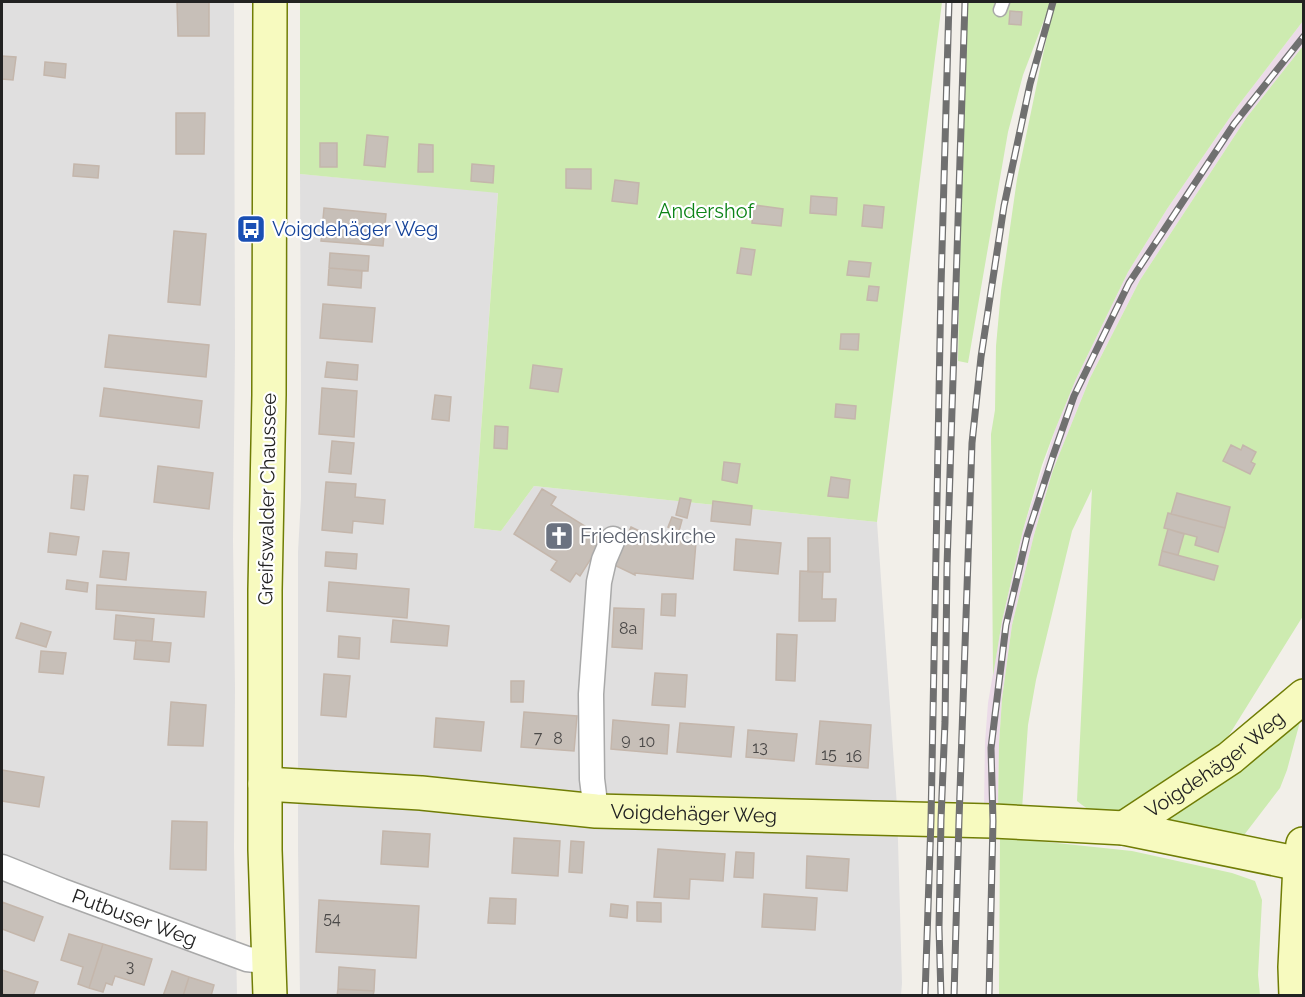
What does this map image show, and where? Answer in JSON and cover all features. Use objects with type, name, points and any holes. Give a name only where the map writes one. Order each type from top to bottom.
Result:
[{"type":"street","name":"Greifswalder Chaussee","points":[[270,2],[265,590],[265,850],[270,996]]},
{"type":"street","points":[[596,811],[592,779],[591,694],[599,582],[604,560],[613,539]]},
{"type":"street","name":"Voigdehäger Weg","points":[[1124,828],[1230,758],[1304,696]]},
{"type":"street","name":"Voigdehäger Weg","points":[[265,784],[421,793],[596,811],[993,821],[1124,828],[1302,857]]},
{"type":"street","points":[[1296,996],[1295,967],[1302,857]]},
{"type":"street","name":"Putbuser Weg","points":[[2,867],[247,960],[270,962]]},
{"type":"shaded area","points":[[2,2],[234,2],[233,541],[237,995],[2,996]]},
{"type":"shaded area","points":[[1303,21],[1303,46],[1247,117],[1140,280],[1090,378],[1053,470],[1034,535],[1012,625],[1002,699],[998,809],[984,809],[988,703],[1002,621],[1023,530],[1055,430],[1076,379],[1128,272],[1167,209],[1237,107]]},
{"type":"shaded area","points":[[300,174],[498,192],[474,528],[501,531],[534,486],[877,522],[897,806],[901,995],[300,996],[298,552],[301,498]]},
{"type":"green space","name":"Andershof","points":[[300,2],[942,2],[877,522],[534,486],[501,531],[474,528],[498,193],[300,174]]},
{"type":"green space","points":[[965,2],[1051,2],[1023,75],[1008,132],[968,363],[958,361]]},
{"type":"green space","points":[[1054,2],[1303,2],[1303,21],[1237,107],[1167,209],[1128,272],[1076,379],[1042,465],[1023,530],[1002,621],[993,676],[991,434],[995,410],[996,346],[1001,291],[1017,179]]},
{"type":"green space","points":[[1303,46],[1303,616],[1221,748],[1119,815],[1096,813],[1087,808],[1077,801],[1092,489],[1072,531],[1036,680],[1028,725],[1022,809],[998,809],[1002,699],[1012,625],[1053,470],[1090,378],[1140,280],[1247,117]]},
{"type":"green space","points":[[1301,718],[1280,788],[1241,839],[1225,837],[1158,818]]},
{"type":"green space","points":[[1000,837],[1132,851],[1232,873],[1255,881],[1262,900],[1258,975],[1260,995],[999,996]]},
{"type":"building","points":[[177,2],[209,2],[209,36],[178,36]]},
{"type":"building","points":[[1010,11],[1022,12],[1021,25],[1009,24]]},
{"type":"building","points":[[2,56],[16,57],[13,80],[2,79]]},
{"type":"building","points":[[45,62],[66,64],[65,78],[44,75]]},
{"type":"building","points":[[176,113],[205,113],[204,154],[176,154]]},
{"type":"building","points":[[367,135],[388,137],[385,167],[364,165]]},
{"type":"building","points":[[320,143],[337,143],[337,167],[320,167]]},
{"type":"building","points":[[419,144],[433,145],[433,172],[418,172]]},
{"type":"building","points":[[74,164],[99,166],[98,178],[73,176]]},
{"type":"building","points":[[472,164],[494,166],[493,183],[471,181]]},
{"type":"building","points":[[566,169],[591,169],[591,189],[566,188]]},
{"type":"building","points":[[615,180],[639,183],[637,204],[612,201]]},
{"type":"building","points":[[811,196],[837,198],[836,215],[810,213]]},
{"type":"building","points":[[754,205],[783,209],[781,226],[752,223]]},
{"type":"building","points":[[864,205],[884,207],[882,228],[862,226]]},
{"type":"building","points":[[324,208],[386,214],[383,246],[321,241]]},
{"type":"building","points":[[174,231],[206,234],[200,305],[168,302]]},
{"type":"building","points":[[741,248],[755,250],[751,275],[737,273]]},
{"type":"building","points":[[330,253],[369,256],[368,271],[329,268]]},
{"type":"building","points":[[849,261],[871,263],[869,277],[847,275]]},
{"type":"building","points":[[329,268],[362,271],[361,288],[328,285]]},
{"type":"building","points":[[869,286],[879,287],[877,301],[867,300]]},
{"type":"building","points":[[323,304],[375,308],[372,342],[320,338]]},
{"type":"building","points":[[841,334],[859,334],[858,350],[840,349]]},
{"type":"building","points":[[109,335],[209,345],[206,377],[105,367]]},
{"type":"building","points":[[327,362],[358,365],[357,380],[325,377]]},
{"type":"building","points":[[533,365],[562,369],[558,392],[530,388]]},
{"type":"building","points":[[104,388],[202,401],[199,428],[100,416]]},
{"type":"building","points":[[322,388],[357,391],[354,437],[319,434]]},
{"type":"building","points":[[435,395],[451,397],[449,421],[432,419]]},
{"type":"building","points":[[836,404],[856,406],[855,419],[835,417]]},
{"type":"building","points":[[495,426],[508,427],[507,449],[494,448]]},
{"type":"building","points":[[332,441],[354,443],[351,474],[329,472]]},
{"type":"building","points":[[1231,445],[1241,450],[1243,445],[1256,452],[1251,462],[1255,464],[1250,474],[1223,461]]},
{"type":"building","points":[[724,462],[740,464],[737,483],[722,480]]},
{"type":"building","points":[[158,466],[213,473],[209,509],[154,502]]},
{"type":"building","points":[[74,475],[88,476],[84,510],[71,508]]},
{"type":"building","points":[[831,477],[850,480],[848,498],[828,496]]},
{"type":"building","points":[[326,482],[356,484],[355,497],[385,500],[383,524],[353,521],[352,533],[322,530]]},
{"type":"building","name":"Friedenskirche","points":[[542,489],[556,497],[551,505],[604,538],[580,576],[576,573],[570,582],[551,570],[557,561],[514,534]]},
{"type":"building","points":[[1177,493],[1230,507],[1225,528],[1171,514]]},
{"type":"building","points":[[680,498],[691,500],[687,518],[676,515]]},
{"type":"building","points":[[713,501],[752,506],[750,525],[711,521]]},
{"type":"building","points":[[1168,513],[1225,528],[1218,552],[1195,545],[1197,537],[1164,528]]},
{"type":"building","points":[[672,517],[682,520],[679,531],[668,527]]},
{"type":"building","points":[[631,527],[652,538],[696,542],[693,579],[635,573],[635,575],[614,565]]},
{"type":"building","points":[[1168,529],[1184,534],[1178,555],[1162,551]]},
{"type":"building","points":[[50,533],[79,537],[76,555],[48,552]]},
{"type":"building","points":[[808,538],[830,538],[830,572],[808,572]]},
{"type":"building","points":[[736,539],[781,543],[778,574],[734,570]]},
{"type":"building","points":[[103,551],[129,553],[126,580],[100,577]]},
{"type":"building","points":[[1162,551],[1218,566],[1214,580],[1159,565]]},
{"type":"building","points":[[326,552],[357,554],[356,569],[325,566]]},
{"type":"building","points":[[800,571],[823,572],[822,599],[836,599],[835,621],[799,621]]},
{"type":"building","points":[[67,580],[88,583],[87,592],[66,589]]},
{"type":"building","points":[[329,582],[409,589],[407,618],[327,611]]},
{"type":"building","points":[[97,585],[206,592],[204,617],[96,609]]},
{"type":"building","points":[[662,594],[676,594],[675,616],[661,615]]},
{"type":"building","points":[[614,608],[644,609],[642,649],[612,647]]},
{"type":"building","points":[[116,615],[154,619],[152,641],[114,639]]},
{"type":"building","points":[[393,620],[449,626],[447,646],[391,642]]},
{"type":"building","points":[[21,623],[51,632],[46,647],[16,638]]},
{"type":"building","points":[[777,634],[797,635],[795,681],[776,680]]},
{"type":"building","points":[[339,636],[360,638],[359,659],[338,657]]},
{"type":"building","points":[[136,640],[171,643],[169,662],[134,659]]},
{"type":"building","points":[[41,651],[66,653],[63,674],[39,672]]},
{"type":"building","points":[[655,673],[687,675],[685,707],[652,705]]},
{"type":"building","points":[[324,674],[350,676],[346,717],[321,715]]},
{"type":"building","points":[[511,681],[524,681],[523,702],[511,702]]},
{"type":"building","points":[[171,702],[206,705],[203,746],[168,745]]},
{"type":"building","points":[[524,712],[577,716],[574,751],[521,747]]},
{"type":"building","points":[[436,718],[484,722],[481,751],[434,747]]},
{"type":"building","points":[[613,720],[669,725],[667,754],[611,749]]},
{"type":"building","points":[[820,721],[871,725],[868,768],[816,764]]},
{"type":"building","points":[[680,723],[734,727],[731,757],[677,752]]},
{"type":"building","points":[[748,730],[797,734],[794,761],[746,757]]},
{"type":"building","points":[[2,770],[44,777],[39,807],[2,801]]},
{"type":"building","points":[[172,821],[207,822],[206,870],[170,869]]},
{"type":"building","points":[[383,831],[430,834],[428,867],[381,864]]},
{"type":"building","points":[[514,838],[560,841],[558,876],[512,873]]},
{"type":"building","points":[[571,841],[584,842],[582,873],[569,872]]},
{"type":"building","points":[[658,849],[725,854],[723,881],[690,879],[689,899],[654,897]]},
{"type":"building","points":[[736,852],[754,853],[753,878],[734,877]]},
{"type":"building","points":[[807,856],[849,859],[847,891],[806,888]]},
{"type":"building","points":[[764,894],[817,898],[815,930],[762,927]]},
{"type":"building","points":[[490,898],[516,899],[515,924],[488,923]]},
{"type":"building","points":[[319,900],[419,906],[416,958],[316,952]]},
{"type":"building","points":[[2,902],[43,917],[34,941],[2,929]]},
{"type":"building","points":[[637,902],[661,903],[661,922],[637,921]]},
{"type":"building","points":[[611,904],[628,906],[627,918],[610,916]]},
{"type":"building","points":[[69,934],[103,944],[89,988],[78,984],[83,967],[61,960]]},
{"type":"building","points":[[103,944],[152,959],[144,985],[115,976],[112,985],[106,983],[103,992],[89,988]]},
{"type":"building","points":[[339,967],[375,970],[374,991],[338,989]]},
{"type":"building","points":[[2,970],[38,982],[33,996],[8,996],[2,993]]},
{"type":"building","points":[[172,971],[189,977],[183,996],[163,996]]},
{"type":"building","points":[[189,977],[214,985],[211,996],[183,996]]},
{"type":"building","points":[[338,989],[374,991],[373,996],[337,996]]},
{"type":"railway","points":[[925,996],[949,2]]},
{"type":"railway","points":[[941,996],[939,928],[947,567],[965,2]]},
{"type":"railway","points":[[954,996],[972,443],[981,357],[1004,206],[1030,84],[1053,2]]},
{"type":"railway","points":[[989,996],[993,821],[991,748],[1006,625],[1027,536],[1053,456],[1074,396],[1129,283],[1234,124],[1304,36]]},
{"type":"place","name":"Voigdehäger Weg","points":[[251,229]]},
{"type":"place","name":"Friedenskirche","points":[[559,536]]}]
